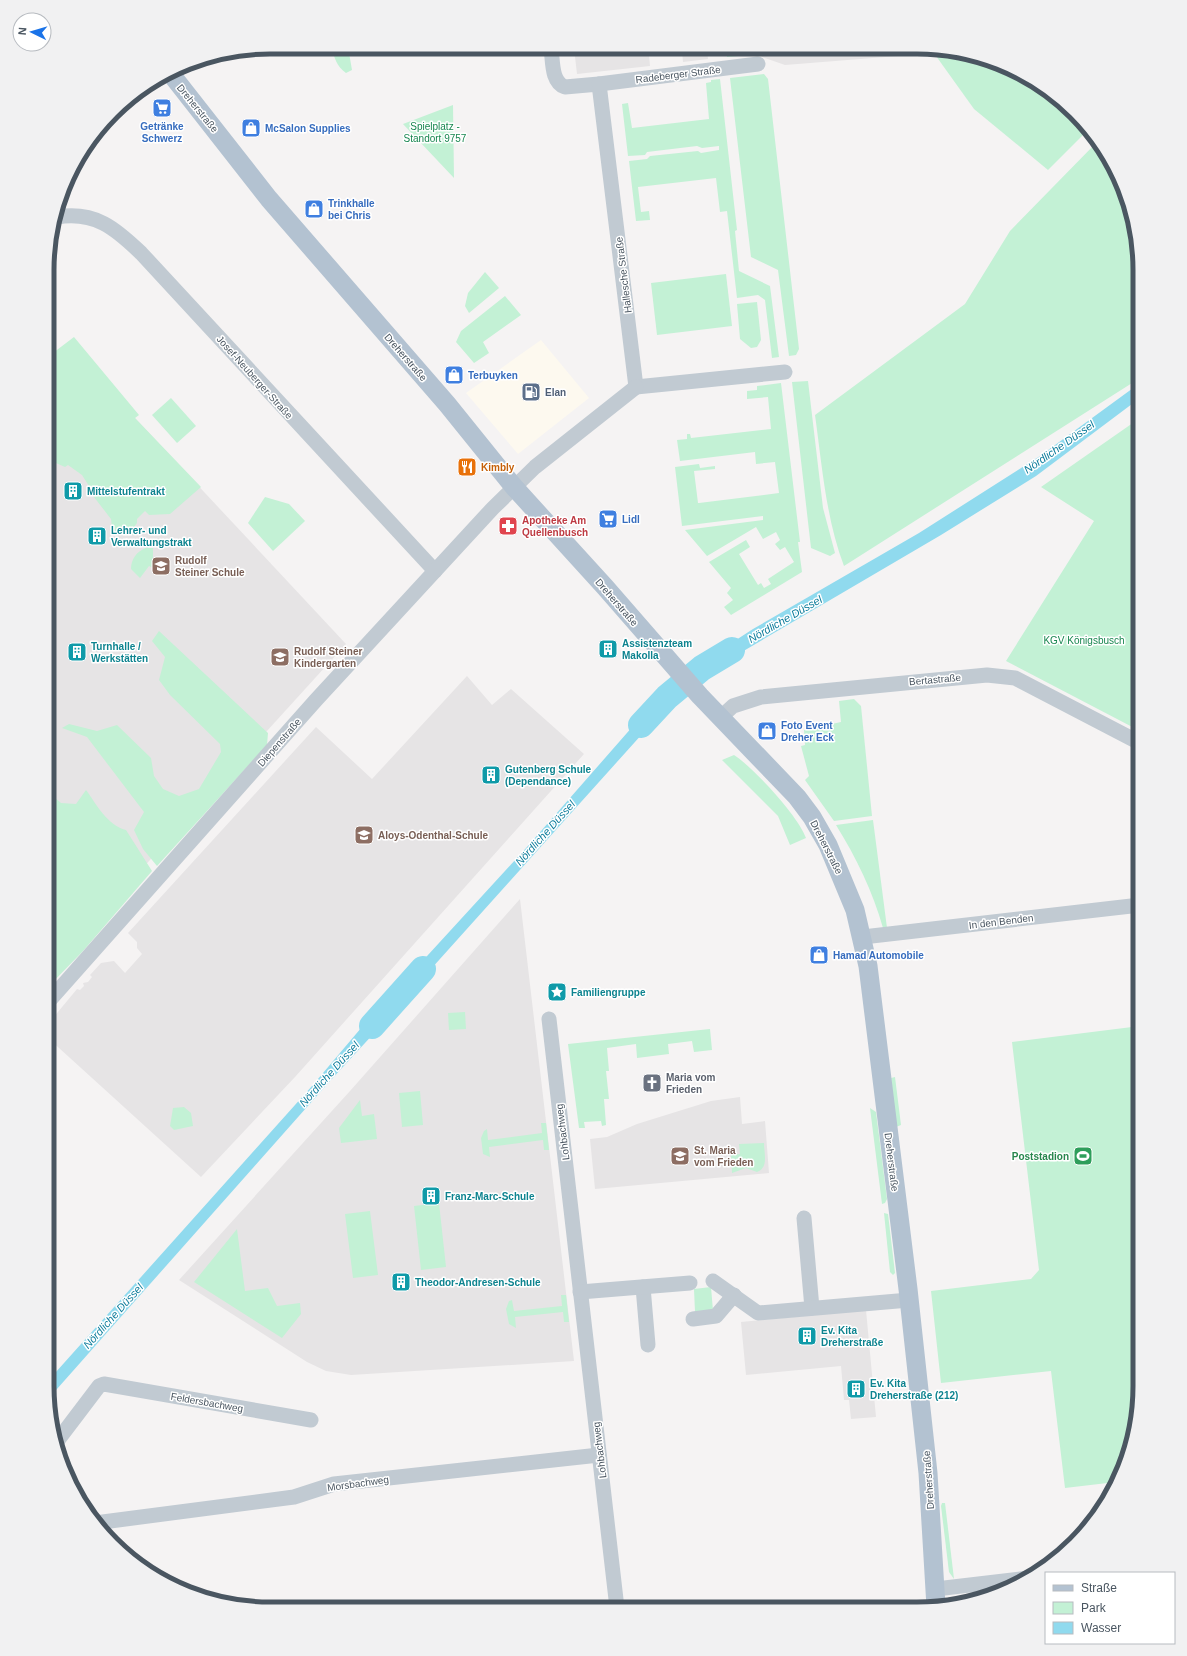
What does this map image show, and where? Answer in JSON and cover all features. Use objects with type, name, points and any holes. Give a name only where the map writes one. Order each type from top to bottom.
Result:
[{"type":"main road","name":"Dreherstraße","points":[[173,77],[269,199],[447,404],[514,487],[700,696],[776,773],[812,817],[837,864],[855,910],[863,937],[868,966],[909,1300],[928,1473],[932,1554],[938,1601]]},
{"type":"street","points":[[552,54],[554,74],[557,82],[561,86],[566,88],[600,84]]},
{"type":"street","name":"Radeberger Straße","points":[[600,84],[758,64]]},
{"type":"street","name":"Hallesche Straße","points":[[600,84],[636,387]]},
{"type":"street","name":"Josef-Neuberger-Straße","points":[[60,217],[81,216],[107,224],[118,231],[142,252],[435,571]]},
{"type":"street","points":[[514,487],[535,467],[636,387],[785,372]]},
{"type":"street","name":"Diepenstraße","points":[[54,995],[297,721],[514,487]]},
{"type":"street","name":"Bertastraße","points":[[721,717],[733,706],[761,697],[996,675],[1015,678],[1133,740]]},
{"type":"street","name":"In den Benden","points":[[863,937],[1133,906]]},
{"type":"street","name":"Lohbachweg","points":[[549,1019],[616,1602]]},
{"type":"street","points":[[804,1218],[812,1308]]},
{"type":"street","points":[[713,1281],[758,1313],[909,1300]]},
{"type":"street","points":[[580,1292],[690,1283]]},
{"type":"street","points":[[643,1287],[648,1345]]},
{"type":"street","points":[[693,1319],[716,1316],[734,1296]]},
{"type":"street","name":"Feldersbachweg","points":[[60,1437],[99,1386],[104,1384],[310,1420]]},
{"type":"street","name":"Morsbachweg","points":[[103,1522],[294,1497],[334,1484],[599,1455]]},
{"type":"street","points":[[946,1600],[1003,1585]]},
{"type":"shaded area","points":[[575,54],[657,54],[649,55],[650,66],[577,74]]},
{"type":"shaded area","points":[[682,54],[708,54],[708,59],[683,62]]},
{"type":"shaded area","points":[[762,54],[923,54],[785,65],[762,57]]},
{"type":"shaded area","points":[[541,340],[589,398],[518,454],[466,393]]},
{"type":"shaded area","name":"Rudolf Steiner Schule","points":[[54,370],[135,418],[346,644],[130,882],[54,813]]},
{"type":"shaded area","name":"Aloys-Odenthal-Schule","points":[[467,676],[492,705],[511,689],[584,754],[295,1077],[201,1177],[54,1043],[54,1017],[77,989],[80,990],[84,986],[83,983],[88,982],[92,977],[90,975],[101,963],[114,961],[125,973],[142,954],[137,948],[137,942],[128,933],[316,727],[372,779]]},
{"type":"shaded area","points":[[520,899],[574,1361],[351,1375],[326,1371],[307,1362],[179,1280],[350,1091]]},
{"type":"shaded area","name":"St. Maria vom Frieden","points":[[740,1097],[742,1124],[765,1121],[769,1173],[595,1189],[590,1139],[607,1137],[637,1124],[711,1101]]},
{"type":"shaded area","points":[[866,1310],[876,1417],[851,1419],[849,1400],[844,1400],[841,1366],[746,1375],[741,1322]]},
{"type":"green space","points":[[333,54],[349,54],[352,70],[346,73],[336,62]]},
{"type":"green space","points":[[727,54],[762,54],[727,57]]},
{"type":"green space","points":[[935,55],[973,61],[1013,76],[1049,99],[1070,117],[1084,134],[1048,170],[974,109]]},
{"type":"green space","points":[[764,74],[768,79],[799,349],[796,355],[789,356],[778,270],[751,257],[730,78]]},
{"type":"green space","points":[[720,79],[737,230],[735,231],[739,271],[770,286],[779,357],[772,358],[765,300],[758,295],[737,298],[727,211],[720,212],[716,178],[638,187],[641,212],[649,211],[650,220],[636,221],[629,161],[647,159],[650,156],[698,151],[701,153],[719,150],[719,146],[702,148],[697,146],[647,152],[645,155],[628,156],[622,104],[628,103],[632,128],[709,119],[706,83],[711,82],[711,80]]},
{"type":"green space","name":"Spielplatz - Standort 9757","points":[[453,105],[454,178],[403,124]]},
{"type":"green space","points":[[1094,145],[1117,187],[1129,228],[1133,256],[1133,382],[844,566],[829,511],[815,415],[965,304],[1010,231]]},
{"type":"green space","points":[[485,272],[499,288],[469,313],[465,306],[468,293]]},
{"type":"green space","points":[[726,274],[732,326],[657,335],[651,283]]},
{"type":"green space","points":[[505,296],[521,315],[483,342],[489,353],[474,363],[456,342],[461,331]]},
{"type":"green space","points":[[757,302],[761,340],[757,347],[751,348],[740,339],[737,304]]},
{"type":"green space","points":[[74,337],[139,415],[135,418],[201,487],[170,514],[149,515],[145,511],[137,519],[137,523],[134,527],[139,535],[113,535],[111,519],[87,488],[89,486],[82,475],[68,465],[65,467],[54,462],[54,352]]},
{"type":"green space","points":[[808,381],[823,508],[835,553],[830,556],[811,548],[792,382]]},
{"type":"green space","points":[[781,383],[800,542],[798,542],[802,572],[731,615],[724,607],[733,600],[727,593],[731,588],[709,562],[746,540],[750,547],[739,554],[758,585],[761,583],[764,588],[771,584],[768,579],[794,562],[785,547],[780,550],[775,544],[780,540],[776,532],[763,539],[756,527],[707,556],[685,530],[763,520],[763,516],[682,526],[675,467],[699,464],[700,468],[715,466],[715,469],[694,471],[699,503],[779,493],[775,462],[756,464],[755,452],[680,461],[677,440],[687,439],[687,434],[690,434],[691,438],[771,429],[768,397],[747,399],[747,391],[757,390],[757,386]]},
{"type":"green space","points":[[171,398],[196,426],[177,443],[152,415]]},
{"type":"green space","name":"KGV Königsbusch","points":[[1133,423],[1133,727],[1006,661],[1094,521],[1041,487]]},
{"type":"green space","points":[[265,497],[289,504],[305,521],[273,551],[248,523]]},
{"type":"green space","points":[[146,548],[153,548],[153,568],[149,566],[140,578],[131,569],[131,565],[135,556]]},
{"type":"green space","points":[[159,631],[268,733],[267,745],[157,866],[143,849],[134,830],[144,812],[87,737],[62,728],[69,724],[97,731],[117,725],[151,758],[154,776],[163,789],[179,796],[199,789],[221,752],[220,744],[170,695],[159,680],[165,657],[152,641]]},
{"type":"green space","points":[[854,699],[861,706],[872,816],[834,821],[805,780],[809,776],[801,746],[805,745],[804,730],[841,722],[839,701]]},
{"type":"green space","points":[[734,755],[752,770],[774,793],[802,829],[806,838],[790,845],[778,816],[722,760]]},
{"type":"green space","points":[[86,790],[98,808],[113,824],[126,830],[152,871],[83,951],[54,981],[54,797],[61,803],[76,804]]},
{"type":"green space","points":[[873,820],[887,928],[883,928],[863,875],[836,825]]},
{"type":"green space","points":[[465,1012],[466,1029],[449,1030],[448,1013]]},
{"type":"green space","name":"Poststadion","points":[[1133,1027],[1133,1400],[1126,1442],[1122,1456],[1111,1483],[1065,1488],[1051,1371],[941,1383],[931,1291],[1031,1279],[1039,1270],[1012,1042]]},
{"type":"green space","points":[[710,1029],[712,1050],[694,1052],[692,1041],[668,1044],[669,1054],[637,1058],[636,1044],[607,1048],[609,1071],[606,1071],[609,1099],[604,1099],[606,1125],[602,1126],[601,1121],[584,1122],[585,1128],[579,1128],[568,1044]]},
{"type":"green space","points":[[895,1077],[901,1125],[896,1127],[891,1078]]},
{"type":"green space","points":[[420,1091],[423,1125],[402,1127],[399,1093]]},
{"type":"green space","points":[[360,1100],[362,1116],[374,1114],[377,1139],[341,1143],[339,1128]]},
{"type":"green space","points":[[184,1107],[191,1113],[193,1126],[174,1130],[170,1126],[173,1108]]},
{"type":"green space","points":[[870,1108],[876,1112],[887,1199],[885,1203],[882,1204]]},
{"type":"green space","points":[[541,1123],[546,1123],[549,1150],[544,1150],[543,1140],[489,1147],[490,1157],[483,1154],[481,1138],[484,1131],[487,1129],[488,1140],[542,1133]]},
{"type":"green space","points":[[764,1143],[765,1160],[761,1170],[757,1172],[746,1168],[732,1173],[731,1155],[740,1154],[739,1144]]},
{"type":"green space","points":[[439,1203],[446,1267],[421,1270],[414,1206]]},
{"type":"green space","points":[[370,1211],[378,1275],[353,1278],[345,1214]]},
{"type":"green space","points":[[884,1213],[888,1214],[895,1273],[893,1275],[890,1272]]},
{"type":"green space","points":[[237,1229],[245,1291],[268,1288],[277,1306],[300,1303],[301,1314],[282,1338],[194,1282]]},
{"type":"green space","points":[[711,1287],[713,1311],[695,1312],[694,1289]]},
{"type":"green space","points":[[561,1295],[566,1295],[569,1322],[564,1322],[563,1312],[515,1317],[516,1328],[509,1324],[506,1309],[509,1301],[512,1300],[514,1311],[562,1306]]},
{"type":"green space","points":[[942,1503],[945,1503],[954,1579],[949,1572],[941,1506]]},
{"type":"water","points":[[1133,388],[1133,403],[1036,476],[941,535],[706,673],[699,664],[753,629],[919,533],[1040,456]]},
{"type":"water","points":[[662,693],[670,703],[404,999],[395,991],[527,847]]},
{"type":"water","points":[[389,995],[400,1005],[330,1081],[54,1392],[54,1374],[312,1086]]},
{"type":"waterway","name":"Nördliche Düssel","points":[[641,725],[667,697],[702,668],[732,650]]},
{"type":"waterway","name":"Nördliche Düssel","points":[[372,1026],[423,969]]},
{"type":"place","name":"Getränke Schwerz","points":[[162,108]]},
{"type":"place","name":"McSalon Supplies","points":[[251,128]]},
{"type":"place","name":"Trinkhalle bei Chris","points":[[314,209]]},
{"type":"place","name":"Terbuyken","points":[[454,375]]},
{"type":"place","name":"Elan","points":[[531,392]]},
{"type":"place","name":"Kimbly","points":[[467,467]]},
{"type":"place","name":"Mittelstufentrakt","points":[[73,491]]},
{"type":"place","name":"Lidl","points":[[608,519]]},
{"type":"place","name":"Apotheke Am Quellenbusch","points":[[508,526]]},
{"type":"place","name":"Lehrer- und Verwaltungstrakt","points":[[97,536]]},
{"type":"place","name":"Rudolf Steiner Schule","points":[[161,566]]},
{"type":"place","name":"Assistenzteam Makolla","points":[[608,649]]},
{"type":"place","name":"Turnhalle / Werkstätten","points":[[77,652]]},
{"type":"place","name":"Rudolf Steiner Kindergarten","points":[[280,657]]},
{"type":"place","name":"Foto Event Dreher Eck","points":[[767,731]]},
{"type":"place","name":"Gutenberg Schule (Dependance)","points":[[491,775]]},
{"type":"place","name":"Aloys-Odenthal-Schule","points":[[364,835]]},
{"type":"place","name":"Hamad Automobile","points":[[819,955]]},
{"type":"place","name":"Familiengruppe","points":[[557,992]]},
{"type":"place","name":"Maria vom Frieden","points":[[652,1083]]},
{"type":"place","name":"St. Maria vom Frieden","points":[[680,1156]]},
{"type":"place","name":"Poststadion","points":[[1083,1156]]},
{"type":"place","name":"Franz-Marc-Schule","points":[[431,1196]]},
{"type":"place","name":"Theodor-Andresen-Schule","points":[[401,1282]]},
{"type":"place","name":"Ev. Kita Dreherstraße","points":[[807,1336]]},
{"type":"place","name":"Ev. Kita Dreherstraße (212)","points":[[856,1389]]}]
